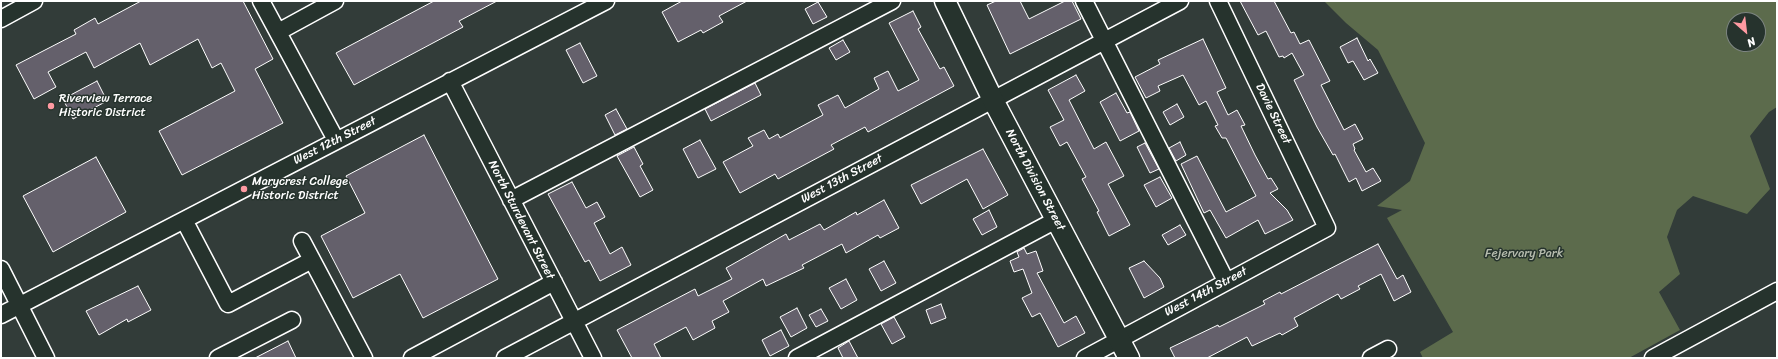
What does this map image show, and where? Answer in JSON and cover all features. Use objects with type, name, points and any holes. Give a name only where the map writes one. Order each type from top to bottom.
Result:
[{"type":"main road","name":"North Division Street","points":[[944,1],[993,100],[1128,358]]},
{"type":"street","points":[[1,19],[34,1]]},
{"type":"street","points":[[261,1],[336,140]]},
{"type":"street","points":[[278,32],[335,1]]},
{"type":"street","name":"West 12th Street","points":[[1,315],[606,1]]},
{"type":"street","points":[[511,200],[892,1]]},
{"type":"street","points":[[1084,1],[1226,280]]},
{"type":"street","name":"West 13th Street","points":[[505,358],[1180,1]]},
{"type":"street","name":"Davie Street","points":[[1218,1],[1327,228]]},
{"type":"street","name":"North Sturdevant Street","points":[[450,81],[593,358]]},
{"type":"street","points":[[184,220],[228,304],[312,260]]},
{"type":"street","points":[[797,358],[1056,220]]},
{"type":"street","name":"West 14th Street","points":[[1085,358],[1226,280],[1327,228]]},
{"type":"street","points":[[302,241],[364,358]]},
{"type":"street","points":[[1,269],[46,358]]},
{"type":"street","points":[[412,358],[554,282]]},
{"type":"street","points":[[1659,357],[1777,291]]},
{"type":"street","points":[[218,358],[292,320]]},
{"type":"street","points":[[1371,358],[1388,349]]},
{"type":"green space","name":"Fejervary Park","points":[[1324,1],[1777,1],[1777,107],[1769,112],[1750,136],[1770,189],[1747,214],[1693,196],[1677,210],[1667,237],[1680,274],[1659,292],[1680,330],[1629,358],[1423,358],[1420,352],[1453,332],[1387,218],[1402,210],[1377,206],[1410,181],[1425,143],[1378,50],[1346,23]]},
{"type":"building","points":[[141,1],[243,1],[273,59],[255,69],[283,123],[182,175],[159,131],[235,91],[221,63],[212,68],[198,39],[150,65],[140,43],[94,68],[86,52],[48,72],[56,87],[34,99],[16,65],[76,34],[74,30],[95,18],[98,24]]},
{"type":"building","points":[[434,1],[497,1],[459,21],[463,27],[354,85],[336,53]]},
{"type":"building","points":[[682,1],[747,1],[719,16],[723,22],[703,33],[701,30],[678,42],[662,12]]},
{"type":"building","points":[[996,1],[1020,1],[1029,19],[1065,1],[1072,1],[1081,19],[1010,54],[987,5]]},
{"type":"building","points":[[1240,1],[1274,1],[1291,33],[1294,32],[1300,44],[1309,40],[1330,81],[1321,85],[1344,130],[1355,124],[1363,139],[1353,144],[1354,150],[1366,172],[1373,168],[1381,181],[1362,191],[1356,178],[1349,182],[1335,154],[1333,155],[1317,127],[1294,80],[1304,75],[1292,53],[1284,58],[1283,56],[1279,57],[1266,31],[1258,35]]},
{"type":"building","points":[[818,2],[827,17],[813,24],[805,9]]},
{"type":"building","points":[[913,11],[921,27],[918,29],[940,69],[944,67],[954,86],[868,132],[865,127],[831,145],[834,149],[778,179],[775,174],[740,193],[723,162],[753,146],[748,138],[764,130],[769,139],[778,134],[780,138],[823,115],[818,105],[838,95],[845,108],[879,89],[874,78],[888,71],[898,91],[919,80],[889,23]]},
{"type":"building","points":[[1357,38],[1368,61],[1370,59],[1378,73],[1364,80],[1353,61],[1348,63],[1340,47]]},
{"type":"building","points":[[1203,39],[1226,88],[1217,92],[1228,115],[1237,110],[1245,125],[1241,126],[1255,155],[1268,179],[1271,178],[1278,189],[1270,193],[1287,210],[1293,220],[1265,234],[1258,220],[1226,238],[1210,210],[1204,213],[1181,164],[1197,156],[1226,212],[1256,196],[1226,138],[1222,138],[1215,126],[1218,125],[1206,101],[1199,105],[1183,75],[1158,86],[1160,91],[1146,98],[1135,77],[1160,64],[1158,60]]},
{"type":"building","points":[[843,40],[850,52],[836,60],[829,48]]},
{"type":"building","points":[[580,43],[597,76],[583,83],[566,50]]},
{"type":"building","points":[[1076,75],[1085,91],[1069,100],[1094,149],[1106,142],[1124,176],[1108,184],[1130,225],[1109,236],[1097,212],[1099,211],[1082,179],[1086,177],[1067,142],[1060,146],[1050,127],[1064,120],[1048,90]]},
{"type":"building","points":[[97,81],[107,101],[73,119],[63,99]]},
{"type":"building","points":[[755,83],[761,95],[711,121],[705,109]]},
{"type":"building","points":[[1116,93],[1127,113],[1130,112],[1139,131],[1120,141],[1100,102]]},
{"type":"building","points":[[1177,104],[1184,117],[1170,125],[1163,112]]},
{"type":"building","points":[[616,109],[627,129],[615,135],[605,115]]},
{"type":"building","points":[[424,135],[498,279],[423,318],[400,274],[353,298],[321,236],[365,213],[346,176]]},
{"type":"building","points":[[700,140],[716,169],[698,178],[683,149]]},
{"type":"building","points":[[1180,142],[1186,155],[1176,161],[1169,148]]},
{"type":"building","points":[[1145,143],[1159,169],[1150,173],[1137,147]]},
{"type":"building","points":[[634,147],[643,164],[640,166],[653,190],[640,197],[617,156]]},
{"type":"building","points":[[983,149],[1008,195],[983,209],[967,179],[921,204],[911,185]]},
{"type":"building","points":[[96,157],[126,212],[53,252],[23,196]]},
{"type":"building","points":[[1160,177],[1172,198],[1156,207],[1144,185]]},
{"type":"building","points":[[572,182],[586,208],[597,202],[605,217],[594,223],[610,254],[622,247],[631,265],[600,281],[589,260],[585,262],[548,194]]},
{"type":"building","points":[[884,200],[899,228],[880,238],[878,235],[846,253],[842,244],[802,265],[804,268],[766,286],[763,279],[723,301],[729,312],[712,321],[715,328],[693,340],[686,327],[654,344],[661,358],[632,358],[617,330],[695,289],[698,296],[732,279],[726,268],[786,234],[789,240],[820,224],[824,230],[856,212],[857,215]]},
{"type":"building","points":[[989,210],[997,227],[982,235],[973,219]]},
{"type":"building","points":[[1180,225],[1186,235],[1168,245],[1162,235]]},
{"type":"building","points":[[1378,244],[1397,279],[1403,275],[1411,292],[1394,301],[1381,274],[1358,286],[1360,289],[1341,299],[1338,294],[1294,318],[1298,326],[1282,335],[1280,333],[1252,346],[1247,337],[1207,358],[1175,358],[1170,348],[1218,325],[1219,327],[1265,304],[1263,301],[1280,292],[1281,294]]},
{"type":"building","points":[[1024,248],[1027,254],[1036,251],[1043,271],[1037,273],[1064,323],[1076,316],[1085,333],[1058,347],[1040,313],[1032,317],[1022,298],[1032,293],[1023,269],[1014,272],[1010,261],[1019,257],[1017,252]]},
{"type":"building","points":[[884,261],[896,283],[881,291],[869,269]]},
{"type":"building","points":[[1144,261],[1160,278],[1164,287],[1144,298],[1129,268]]},
{"type":"building","points":[[846,279],[857,300],[841,309],[829,288]]},
{"type":"building","points":[[138,286],[151,310],[128,322],[127,319],[99,335],[86,311]]},
{"type":"building","points":[[941,304],[946,318],[931,324],[926,310]]},
{"type":"building","points":[[797,308],[807,328],[791,337],[780,317]]},
{"type":"building","points":[[821,309],[828,321],[816,327],[809,315]]},
{"type":"building","points":[[894,317],[905,337],[892,344],[881,324]]},
{"type":"building","points":[[781,330],[789,346],[770,356],[762,340]]},
{"type":"building","points":[[288,341],[296,358],[255,358]]},
{"type":"building","points":[[849,341],[858,358],[843,358],[838,348]]},
{"type":"place","name":"Riverview Terrace Historic District","points":[[51,106]]},
{"type":"place","name":"Marycrest College Historic District","points":[[244,189]]}]
